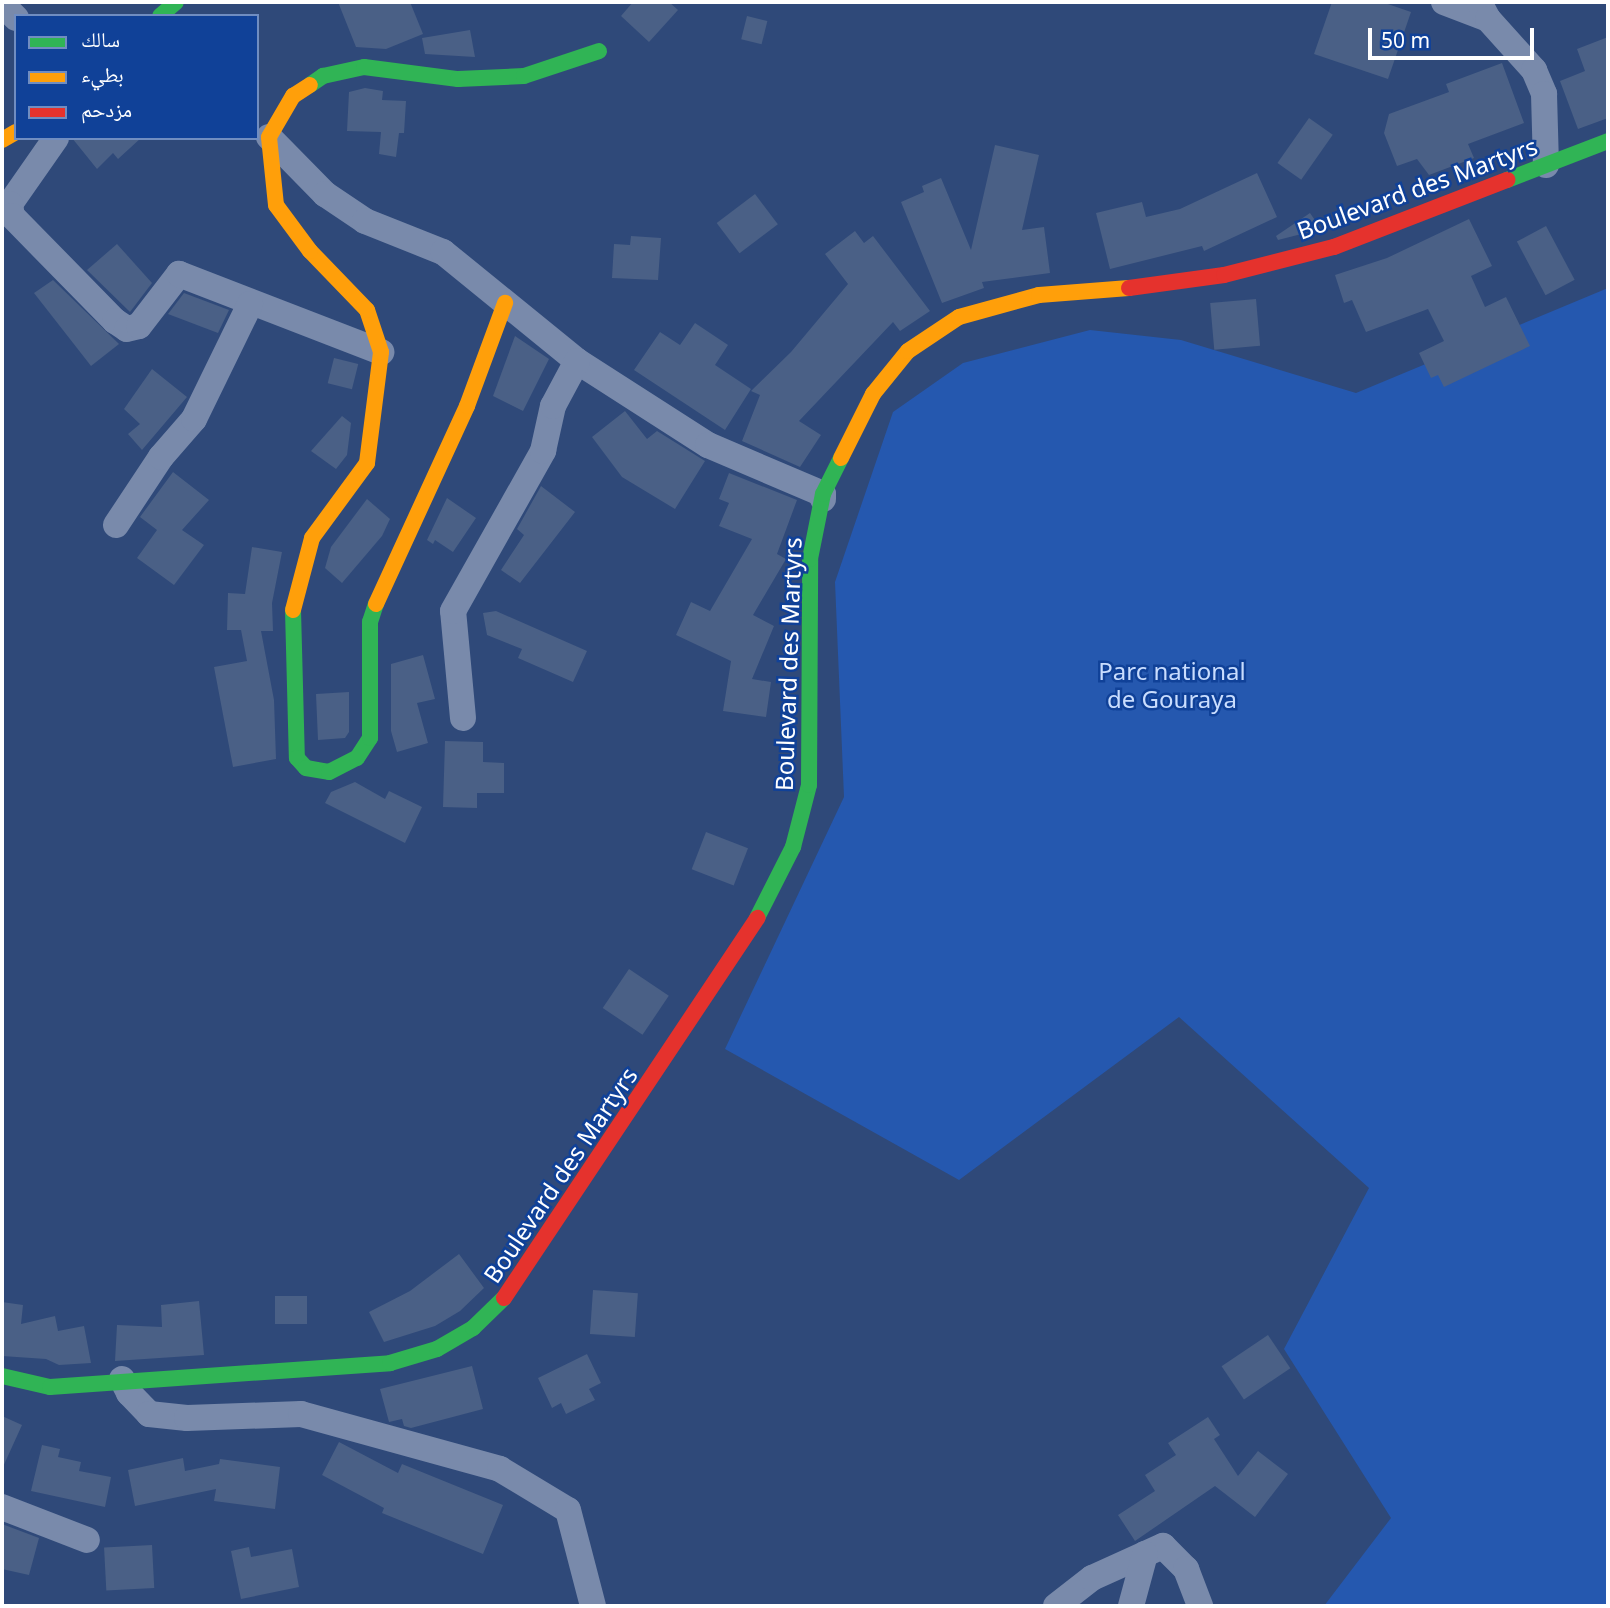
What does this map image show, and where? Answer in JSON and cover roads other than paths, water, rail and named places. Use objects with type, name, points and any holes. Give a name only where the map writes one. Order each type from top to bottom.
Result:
[{"type":"main road","points":[[162,14],[176,2]]},
{"type":"main road","points":[[505,303],[467,406],[382,588],[370,622],[370,738],[357,758],[329,772],[306,768],[297,758],[293,603],[312,538],[367,463],[381,352],[367,310],[310,251],[276,205],[269,137],[293,96],[323,76],[364,67],[458,79],[524,76],[599,51]]},
{"type":"main road","name":"Boulevard des Martyrs","points":[[2,1376],[50,1387],[122,1379],[390,1363],[437,1349],[473,1328],[510,1293],[747,937],[793,846],[809,785],[810,559],[823,497],[873,394],[908,351],[959,317],[1039,295],[1135,288],[1248,269],[1334,247],[1608,141]]},
{"type":"street","points":[[1444,2],[1483,11],[1534,69],[1544,94],[1546,165]]},
{"type":"street","points":[[269,137],[325,194],[365,222],[443,252],[577,361],[708,445],[823,497]]},
{"type":"street","points":[[55,140],[10,204],[12,216],[115,321],[127,329],[139,326],[179,274],[250,304],[381,352]]},
{"type":"street","points":[[116,525],[161,457],[194,419],[250,304]]},
{"type":"street","points":[[463,719],[453,611],[543,451],[553,406],[577,361]]},
{"type":"street","points":[[122,1379],[129,1393],[149,1414],[187,1418],[301,1414],[500,1469],[568,1510],[593,1606]]},
{"type":"street","points":[[2,1507],[87,1540]]},
{"type":"street","points":[[1056,1606],[1092,1578],[1163,1546],[1186,1569],[1200,1606]]},
{"type":"street","points":[[1131,1606],[1145,1554]]},
{"type":"park label","name":"Parc national de Gouraya","points":[[1172,685]]}]
